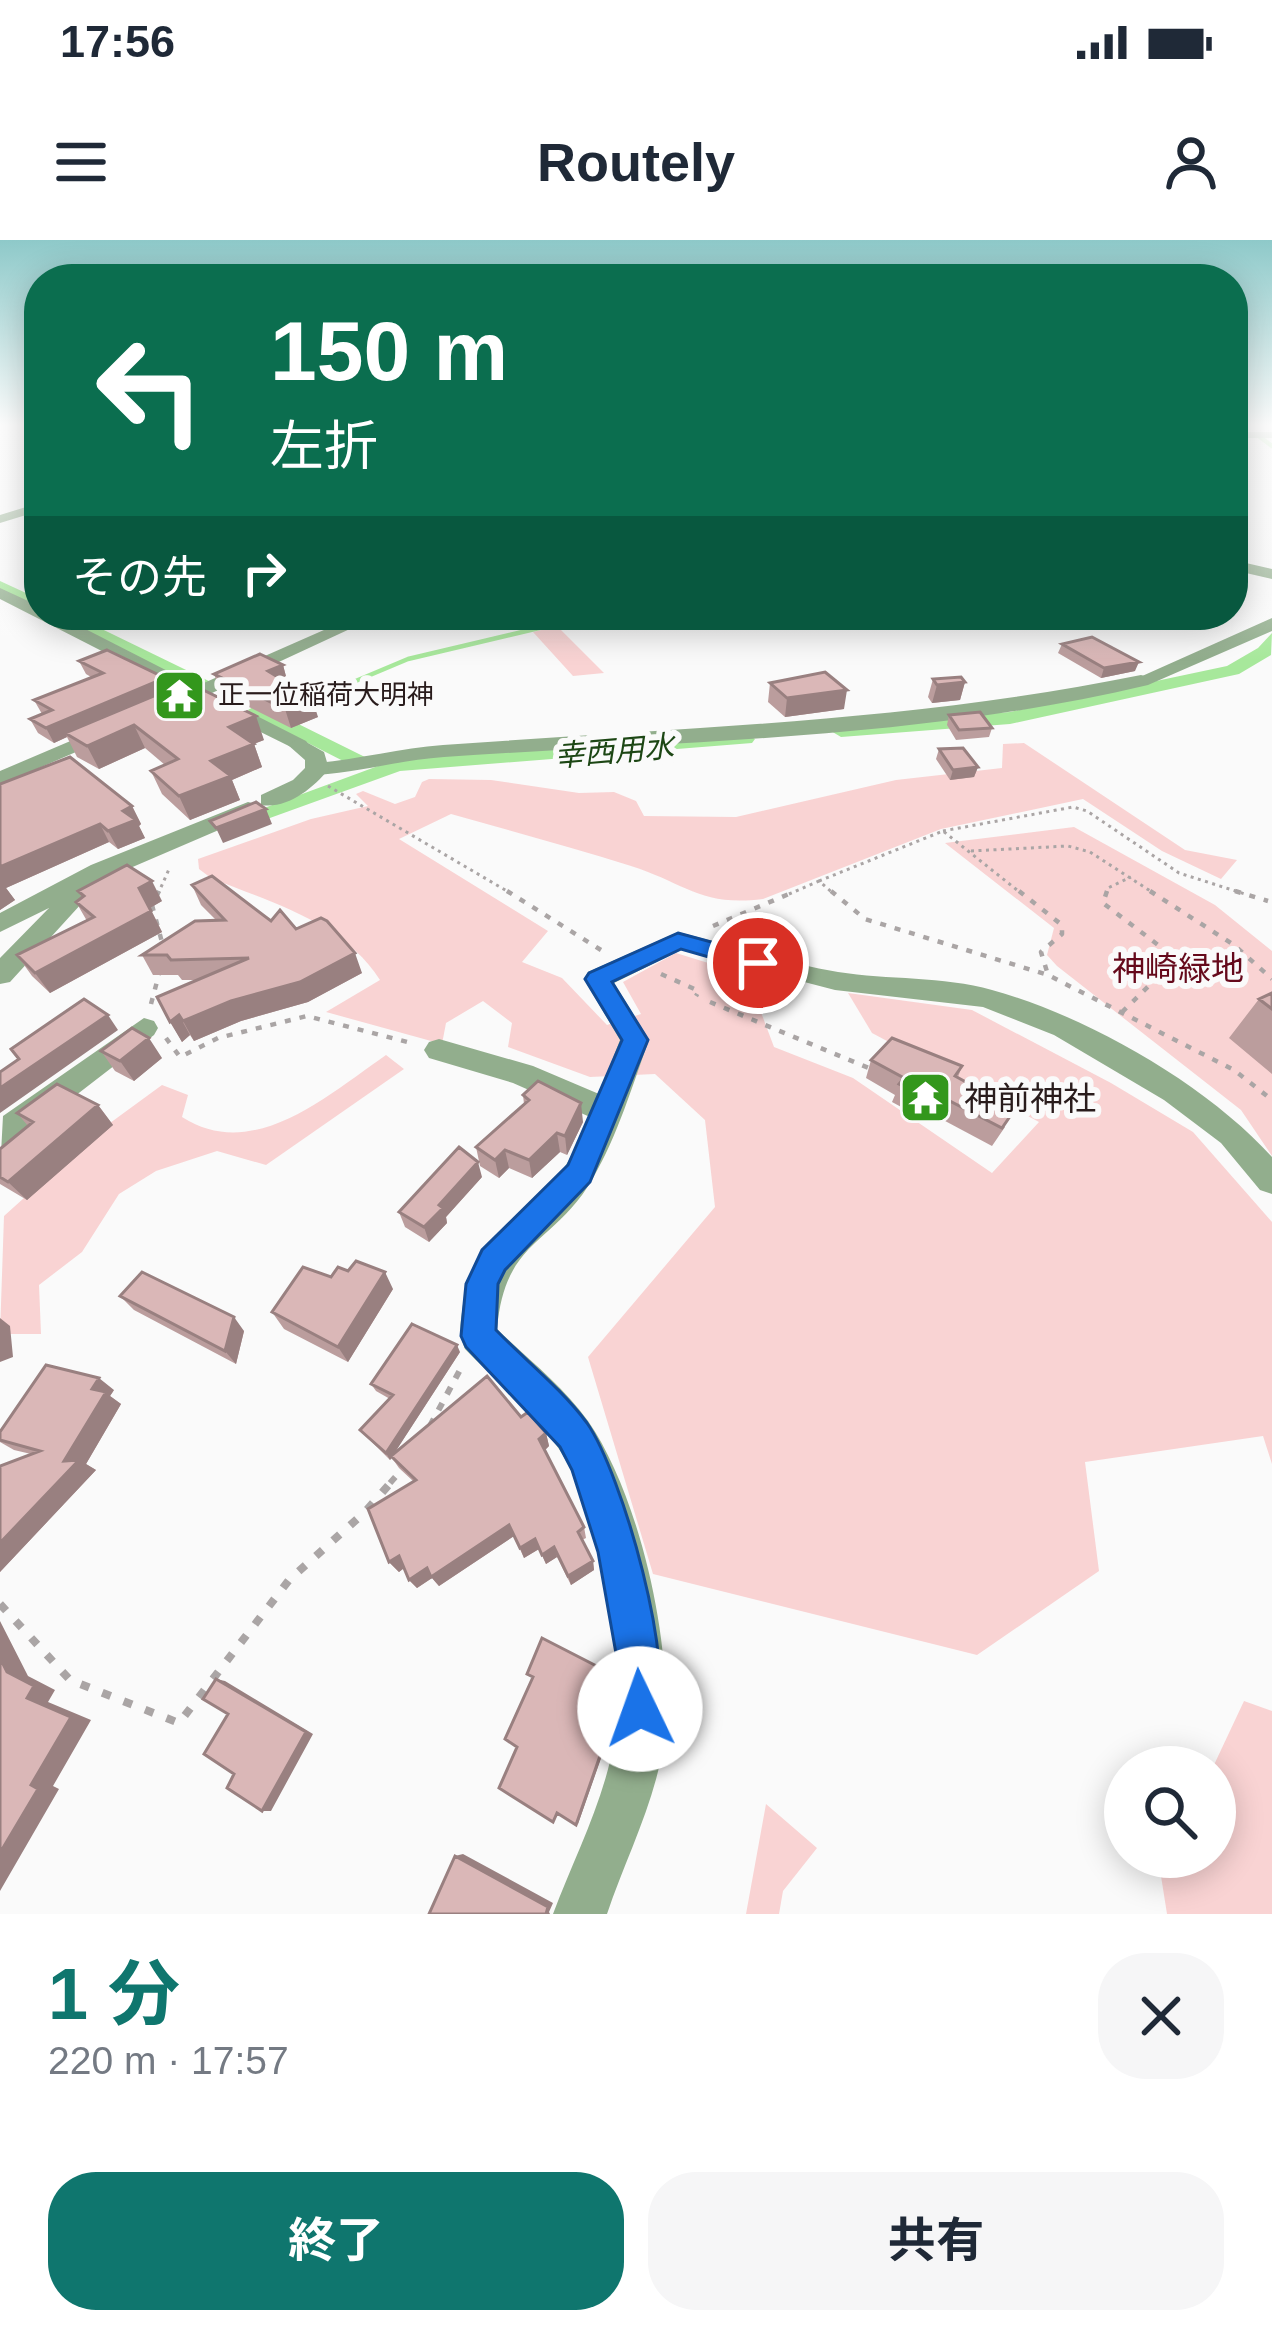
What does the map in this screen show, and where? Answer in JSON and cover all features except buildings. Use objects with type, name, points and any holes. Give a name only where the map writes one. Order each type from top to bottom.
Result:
[{"type":"street","points":[[0,924],[100,870],[302,785],[317,770],[439,751],[651,740],[971,713],[1141,681],[1272,624]]},
{"type":"street","points":[[75,630],[299,745],[316,758],[317,770]]},
{"type":"street","points":[[0,779],[338,630]]},
{"type":"street","points":[[0,975],[100,870]]},
{"type":"street","points":[[580,1914],[638,1743],[642,1676],[618,1552],[589,1462],[573,1434],[478,1336],[482,1284],[493,1260],[579,1173],[635,1040],[598,979],[678,941],[835,981],[988,998],[1049,1021],[1205,1112],[1272,1180]]},
{"type":"street","points":[[0,1159],[14,1125],[144,1028]]},
{"type":"street","points":[[439,1050],[522,1074],[608,1112]]},
{"type":"path","points":[[332,790],[430,842],[625,965]]},
{"type":"path","points":[[678,941],[944,831],[1072,807],[1087,811],[1179,872],[1268,901]]},
{"type":"path","points":[[944,831],[1062,925],[1062,934],[1041,952],[1048,975]]},
{"type":"path","points":[[969,851],[1067,846],[1090,852],[1234,945],[1272,979]]},
{"type":"path","points":[[165,952],[152,904],[172,862]]},
{"type":"path","points":[[1120,1014],[1165,970],[1167,961],[1166,951],[1103,903],[1108,888],[1131,878]]},
{"type":"path","points":[[818,881],[865,919],[1048,975],[1234,1070],[1272,1100]]},
{"type":"path","points":[[160,971],[144,1028],[158,1028],[180,1057],[218,1038],[308,1016],[439,1050]]},
{"type":"path","points":[[667,976],[699,991],[696,996]]},
{"type":"path","points":[[710,1002],[874,1071]]},
{"type":"path","points":[[426,1434],[478,1336]]},
{"type":"path","points":[[0,1604],[70,1680],[179,1724],[289,1580],[365,1512],[415,1454]]},
{"type":"green space","points":[[561,630],[604,673],[573,676],[533,632]]},
{"type":"green space","points":[[1024,743],[1185,850],[1237,860],[1221,879],[1162,851],[1083,799],[941,829],[763,899],[742,901],[708,897],[631,866],[451,814],[399,839],[548,931],[522,962],[562,978],[607,1025],[641,1014],[623,982],[676,953],[747,975],[774,1047],[853,1078],[992,1173],[1039,1122],[872,1033],[848,993],[972,1010],[1193,1132],[1272,1222],[1272,1464],[1263,1436],[1085,1462],[1099,1571],[977,1655],[653,1574],[588,1357],[715,1207],[705,1120],[655,1074],[590,1077],[508,1047],[512,1023],[483,1001],[446,1023],[442,1044],[326,1012],[380,980],[365,960],[305,917],[211,878],[199,869],[198,859],[311,819],[368,806],[356,794],[363,791],[395,804],[415,797],[422,782],[429,779],[614,792],[636,801],[644,816],[736,817],[896,780],[1002,768],[1003,744]]},
{"type":"green space","name":"神崎緑地","points":[[1074,827],[1215,905],[1272,951],[1272,1156],[1241,1110],[1057,966],[1047,955],[1054,928],[945,843]]},
{"type":"green space","points":[[386,1055],[404,1069],[266,1165],[217,1151],[156,1171],[119,1194],[82,1252],[39,1285],[41,1334],[0,1334],[4,1216],[95,1134],[162,1085],[188,1095],[182,1117],[209,1129],[236,1132],[289,1118]]},
{"type":"green space","points":[[1244,1701],[1272,1711],[1272,1914],[1167,1914],[1161,1878],[1236,1878],[1236,1746],[1223,1746]]},
{"type":"green space","points":[[766,1804],[817,1848],[783,1891],[779,1914],[746,1914]]},
{"type":"waterway","points":[[0,586],[24,598]]},
{"type":"waterway","points":[[92,630],[208,685]]},
{"type":"waterway","points":[[324,694],[408,659],[531,630]]},
{"type":"waterway","name":"幸西用水","points":[[841,731],[1010,718],[1233,670],[1265,651],[1272,638]]},
{"type":"waterway","points":[[302,704],[324,694]]},
{"type":"waterway","points":[[320,696],[324,694]]},
{"type":"waterway","points":[[258,710],[360,762]]},
{"type":"waterway","name":"幸西用水","points":[[229,825],[397,765],[745,739]]},
{"type":"place","name":"正一位稲荷大明神","points":[[179,695]]},
{"type":"place","name":"神前神社","points":[[925,1098]]},
{"type":"route","points":[[640,1709],[642,1676],[618,1552],[589,1462],[573,1434],[478,1336],[482,1284],[493,1260],[579,1173],[608,1112],[635,1040],[598,979],[678,941],[758,963]]}]
